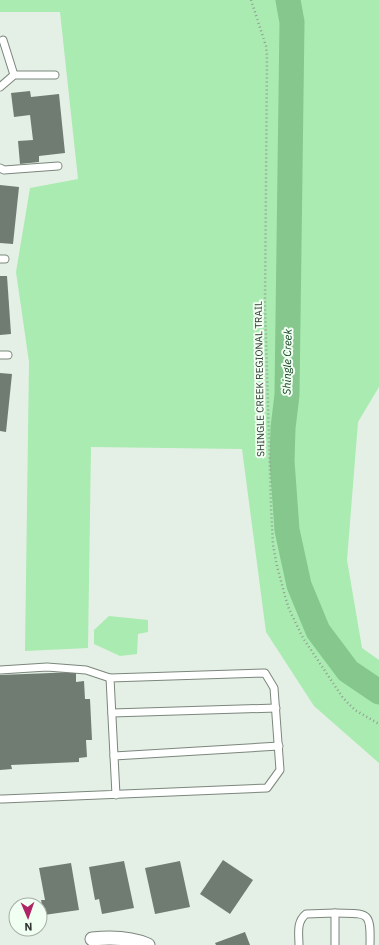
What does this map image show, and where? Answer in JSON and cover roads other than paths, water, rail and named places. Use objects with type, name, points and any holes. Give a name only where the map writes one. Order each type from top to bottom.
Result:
[{"type":"street","points":[[92,939],[119,938],[140,941],[148,945]]},
{"type":"lane","points":[[4,40],[14,75]]},
{"type":"lane","points":[[0,87],[14,75],[55,75]]},
{"type":"lane","points":[[0,168],[4,170],[58,166]]},
{"type":"lane","points":[[0,670],[54,668],[86,670],[110,678],[264,673],[274,688],[280,770],[267,788],[0,799]]},
{"type":"lane","points":[[110,678],[116,795]]},
{"type":"lane","points":[[112,713],[276,708]]},
{"type":"lane","points":[[114,756],[278,746]]},
{"type":"lane","points":[[334,945],[335,913]]},
{"type":"lane","points":[[299,945],[299,923],[302,917],[306,914],[335,913],[364,914],[369,918],[370,945]]},
{"type":"waterway","name":"Shingle Creek","points":[[288,0],[292,22],[287,395],[283,428],[282,461],[287,530],[299,585],[318,631],[348,671],[379,692]]}]
